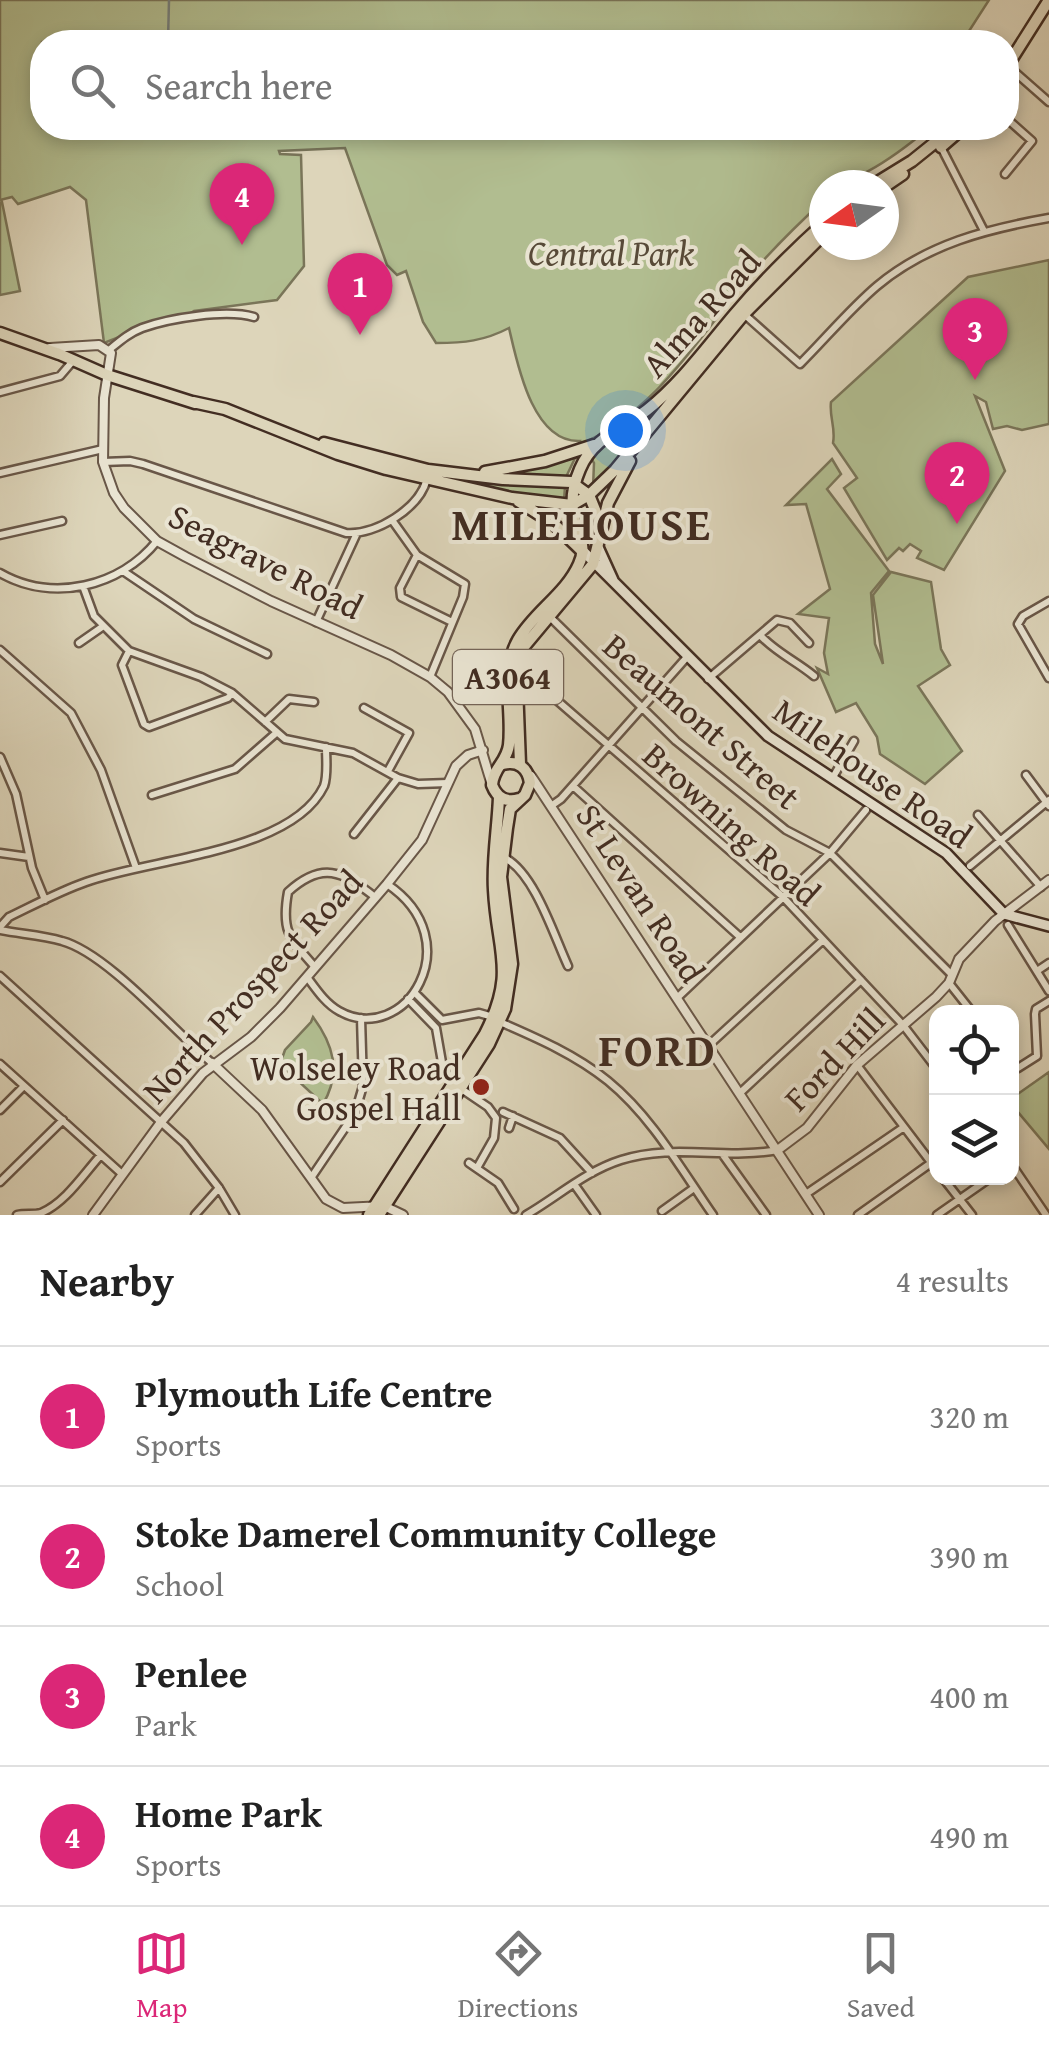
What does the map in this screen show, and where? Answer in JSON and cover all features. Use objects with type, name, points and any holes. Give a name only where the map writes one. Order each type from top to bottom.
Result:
[{"type":"main road","points":[[1019,48],[1049,0]]},
{"type":"main road","points":[[896,170],[937,140]]},
{"type":"main road","points":[[899,176],[948,140]]},
{"type":"main road","name":"Alma Road","points":[[468,474],[545,461],[595,444],[642,414],[677,384],[738,310],[809,238]]},
{"type":"main road","name":"Alma Road","points":[[572,505],[589,495],[640,443],[744,314],[809,249]]},
{"type":"main road","points":[[0,333],[338,454],[512,498],[572,505]]},
{"type":"main road","points":[[51,351],[72,362],[108,372]]},
{"type":"main road","points":[[298,437],[414,467],[575,484],[589,495],[601,526]]},
{"type":"main road","name":"Alma Road","points":[[601,526],[617,484],[640,443]]},
{"type":"main road","points":[[584,552],[572,505],[575,484],[595,444]]},
{"type":"main road","points":[[512,498],[554,524],[584,552]]},
{"type":"main road","name":"A3064","points":[[524,769],[517,674],[522,648],[592,564],[601,526]]},
{"type":"main road","name":"Milehouse Road","points":[[598,547],[617,587]]},
{"type":"main road","name":"A3064","points":[[501,765],[509,745],[510,656],[524,631],[570,580],[584,552]]},
{"type":"main road","name":"Milehouse Road","points":[[584,552],[768,736],[946,853],[1008,919]]},
{"type":"main road","points":[[377,1211],[508,998],[512,964],[502,902],[504,858],[510,809],[522,797],[530,782],[524,769],[501,765],[492,785],[499,796],[505,800],[522,797]]},
{"type":"main road","points":[[497,1020],[504,963],[494,886],[499,796]]},
{"type":"main road","points":[[1008,919],[1049,926]]},
{"type":"street","points":[[1019,77],[1049,102]]},
{"type":"street","points":[[1005,174],[1032,141],[1019,130]]},
{"type":"street","points":[[940,147],[983,230]]},
{"type":"street","points":[[744,314],[800,364],[877,286],[924,254],[983,230],[1049,218]]},
{"type":"street","points":[[51,351],[98,345],[109,350],[141,328],[167,321],[232,313],[254,317]]},
{"type":"street","name":"Seagrave Road","points":[[109,350],[112,357],[103,462],[114,493],[157,540],[316,622],[391,654],[430,678],[459,706],[483,750]]},
{"type":"street","points":[[0,392],[60,376],[72,362]]},
{"type":"street","points":[[0,473],[103,448]]},
{"type":"street","points":[[103,462],[130,460],[357,533],[392,520],[422,493],[427,479]]},
{"type":"street","points":[[0,535],[62,520]]},
{"type":"street","points":[[392,520],[417,555],[465,584],[430,678]]},
{"type":"street","points":[[316,622],[357,533]]},
{"type":"street","points":[[0,574],[49,590],[84,586],[123,572],[144,557],[157,540]]},
{"type":"street","points":[[417,555],[400,588],[401,597],[452,622]]},
{"type":"street","points":[[123,572],[194,620],[267,654]]},
{"type":"street","points":[[84,586],[94,616],[130,651],[232,692],[275,734],[297,743],[353,753],[398,778],[418,784],[448,783]]},
{"type":"street","points":[[1049,600],[1023,616],[1018,624],[1049,678]]},
{"type":"street","name":"Beaumont Street","points":[[549,616],[676,741],[786,830],[830,854],[950,978],[967,1005]]},
{"type":"street","points":[[708,680],[777,620],[790,624],[810,643]]},
{"type":"street","points":[[79,643],[102,627]]},
{"type":"street","points":[[760,635],[772,648],[814,676]]},
{"type":"street","points":[[0,650],[71,713],[101,770],[136,868]]},
{"type":"street","points":[[130,651],[122,665],[144,724],[149,726],[228,698],[232,692]]},
{"type":"street","points":[[522,797],[550,804],[573,786],[688,658]]},
{"type":"street","name":"Browning Road","points":[[517,674],[529,676],[784,897],[929,1059]]},
{"type":"street","points":[[265,722],[289,698],[310,704]]},
{"type":"street","points":[[364,708],[407,729],[388,771]]},
{"type":"street","points":[[152,795],[234,769],[275,734]]},
{"type":"street","points":[[832,780],[854,742]]},
{"type":"street","points":[[326,748],[326,782],[307,809],[287,824],[249,841],[86,882],[9,917],[0,929],[61,940],[85,952],[142,996],[262,1110],[332,1210],[403,1215]]},
{"type":"street","points":[[483,750],[501,765]]},
{"type":"street","points":[[483,750],[492,785]]},
{"type":"street","name":"North Prospect Road","points":[[92,1215],[161,1122],[212,1063],[251,1036],[387,884],[422,840],[460,761],[483,750]]},
{"type":"street","points":[[0,757],[19,806],[29,857],[45,900]]},
{"type":"street","name":"St Levan Road","points":[[524,769],[820,1215]]},
{"type":"street","points":[[970,866],[1048,803],[1026,775]]},
{"type":"street","points":[[354,834],[398,778]]},
{"type":"street","points":[[573,786],[740,937]]},
{"type":"street","points":[[677,998],[830,854],[866,810]]},
{"type":"street","points":[[978,815],[1045,884]]},
{"type":"street","points":[[0,853],[29,857]]},
{"type":"street","points":[[504,858],[511,861],[534,892],[568,966]]},
{"type":"street","points":[[315,967],[287,932],[283,919],[288,892],[304,878],[324,871],[343,875],[376,897]]},
{"type":"street","points":[[307,976],[330,1004],[361,1018],[387,1014],[411,996],[427,963],[428,938],[419,914],[387,884]]},
{"type":"street","name":"Ford Hill","points":[[778,1149],[807,1128],[857,1065],[950,978],[959,959],[1045,884]]},
{"type":"street","points":[[1008,919],[1049,992]]},
{"type":"street","points":[[709,1045],[823,940]]},
{"type":"street","points":[[1037,970],[1049,963]]},
{"type":"street","points":[[0,976],[184,1143],[220,1188],[234,1215]]},
{"type":"street","points":[[740,1092],[861,980]]},
{"type":"street","points":[[411,996],[442,1020]]},
{"type":"street","points":[[411,996],[436,1028],[443,1068],[496,1118],[494,1138],[473,1165],[500,1180],[514,1209]]},
{"type":"street","points":[[1019,1067],[1037,1056],[1035,1013],[1049,1001]]},
{"type":"street","points":[[436,1028],[442,1020],[480,1013],[557,1049],[609,1082],[644,1116],[713,1215]]},
{"type":"street","points":[[311,1178],[356,1113],[363,1086],[361,1018]]},
{"type":"street","points":[[0,1064],[122,1174]]},
{"type":"street","points":[[857,1065],[929,1159]]},
{"type":"street","points":[[0,1110],[24,1086]]},
{"type":"street","points":[[503,1112],[560,1138],[592,1173]]},
{"type":"street","points":[[509,1128],[513,1116]]},
{"type":"street","points":[[0,1182],[62,1120]]},
{"type":"street","points":[[806,1194],[904,1126]]},
{"type":"street","points":[[532,1214],[592,1173],[623,1159],[669,1153],[749,1156],[778,1149]]},
{"type":"street","points":[[722,1153],[766,1215]]},
{"type":"street","points":[[17,1215],[37,1214],[53,1205],[100,1156]]},
{"type":"street","points":[[858,1215],[929,1169]]},
{"type":"street","points":[[1019,1175],[1046,1215]]},
{"type":"street","points":[[574,1184],[596,1215]]},
{"type":"street","points":[[948,1185],[972,1215]]},
{"type":"street","points":[[938,1215],[980,1185]]},
{"type":"street","points":[[195,1215],[220,1188]]},
{"type":"street","points":[[662,1211],[694,1188]]},
{"type":"green space","name":"Central Park","points":[[0,0],[989,0],[970,30],[30,30],[30,140],[913,140],[870,170],[809,170],[809,214],[752,273],[651,396],[629,415],[579,445],[580,441],[563,438],[550,429],[539,415],[522,379],[509,328],[474,340],[436,343],[423,322],[406,271],[397,275],[387,265],[345,148],[279,151],[301,155],[304,266],[277,300],[194,311],[104,343],[86,200],[70,187],[18,204],[12,197],[0,200]]},
{"type":"green space","points":[[0,203],[20,291],[0,295]]},
{"type":"green space","points":[[1049,260],[1049,424],[1022,430],[1007,426],[993,429],[986,402],[975,396],[1005,471],[944,570],[917,558],[921,551],[910,544],[887,560],[844,488],[857,478],[833,443],[831,402],[968,277]]},
{"type":"green space","points":[[681,386],[593,488],[591,458]]},
{"type":"green space","points":[[577,454],[566,477],[515,473],[515,472]]},
{"type":"green space","points":[[832,459],[841,474],[827,489],[889,571],[871,593],[875,644],[883,664],[873,595],[891,572],[931,582],[941,649],[950,665],[918,686],[962,751],[925,784],[880,754],[877,737],[856,703],[836,712],[817,668],[828,674],[824,653],[829,618],[798,614],[830,589],[806,504],[786,505]]},
{"type":"green space","points":[[457,479],[565,486],[564,501],[506,492]]},
{"type":"green space","points":[[313,1017],[326,1037],[333,1059],[332,1081],[323,1104],[280,1064],[285,1050]]},
{"type":"green space","points":[[1049,1072],[1049,1149],[1019,1113],[1019,1093]]},
{"type":"waterway","points":[[168,30],[169,0]]},
{"type":"place","name":"Home Park","points":[[242,245]]},
{"type":"place","name":"Plymouth Life Centre","points":[[360,335]]},
{"type":"place","name":"Penlee","points":[[975,380]]},
{"type":"place","name":"Stoke Damerel Community College","points":[[957,524]]},
{"type":"place","name":"Wolseley Road Gospel Hall","points":[[481,1087]]},
{"type":"district","name":"MILEHOUSE","points":[[582,523]]},
{"type":"district","name":"FORD","points":[[658,1049]]}]
